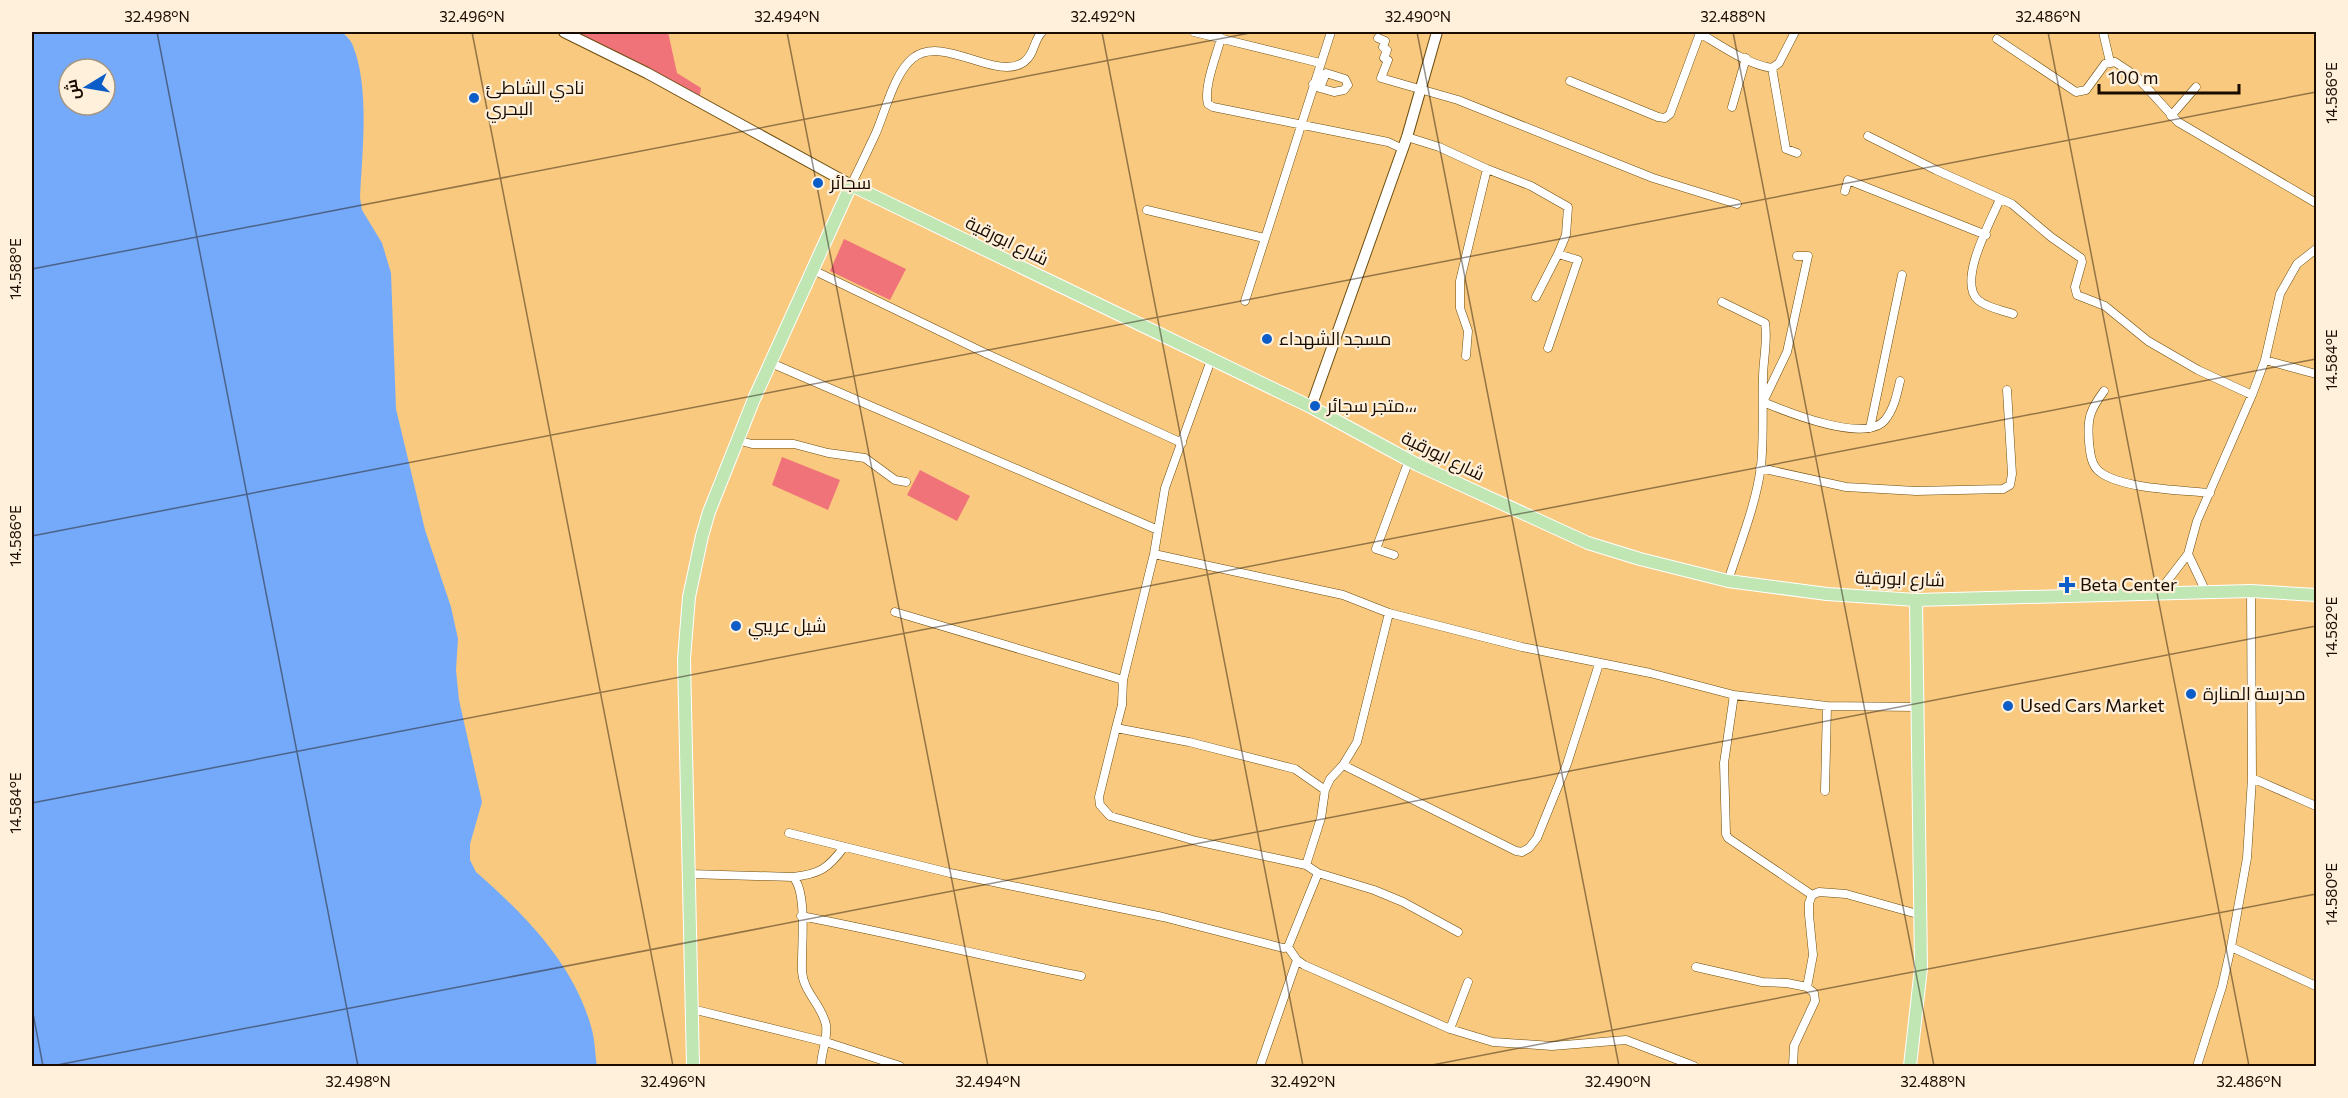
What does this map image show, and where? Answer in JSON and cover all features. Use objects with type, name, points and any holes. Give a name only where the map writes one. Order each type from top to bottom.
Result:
[{"type":"main road","name":"شارع ابورقية","points":[[564,32],[647,73],[851,185],[1311,407],[1409,460],[1588,543],[1640,559],[1728,581],[1827,594],[1916,600],[2251,591],[2316,595]]},
{"type":"main road","points":[[1311,407],[1407,137],[1437,32]]},
{"type":"main road","points":[[693,1066],[684,659],[686,623],[702,536],[737,440],[851,185]]},
{"type":"main road","points":[[1910,1066],[1921,968],[1916,600]]},
{"type":"street","points":[[851,185],[875,136],[902,70],[915,56],[932,51],[971,57],[1006,69],[1022,64],[1032,55],[1036,38],[1042,32]]},
{"type":"street","points":[[1194,32],[1320,63]]},
{"type":"street","points":[[1245,301],[1300,124],[1317,86],[1320,63],[1331,32]]},
{"type":"street","points":[[1570,81],[1658,117],[1665,117],[1670,114],[1699,32],[1746,58],[1772,68],[1779,63],[1795,32]]},
{"type":"street","points":[[2103,32],[2110,62]]},
{"type":"street","points":[[1221,38],[1206,98],[1208,104],[1213,107],[1388,142],[1403,148]]},
{"type":"street","points":[[1378,38],[1385,41],[1383,47],[1387,50],[1384,58],[1388,60],[1381,78],[1478,108],[1653,178],[1737,204]]},
{"type":"street","points":[[1997,39],[2076,92],[2086,90],[2105,64],[2115,62],[2136,76],[2178,122],[2316,203]]},
{"type":"street","points":[[1732,107],[1746,58]]},
{"type":"street","points":[[1772,68],[1786,149],[1797,153]]},
{"type":"street","points":[[2171,116],[2196,87]]},
{"type":"street","points":[[1868,136],[2012,204],[2050,237],[2081,258],[2082,262],[2074,287],[2077,295],[2105,306],[2148,341],[2198,370],[2252,395]]},
{"type":"street","points":[[1407,137],[1439,147],[1531,186],[1568,207],[1566,235],[1536,297]]},
{"type":"street","points":[[1466,356],[1468,331],[1460,308],[1460,281],[1487,169]]},
{"type":"street","points":[[1845,191],[1848,180],[1986,235]]},
{"type":"street","points":[[2000,199],[1970,274],[1972,292],[1978,300],[1988,306],[2013,314]]},
{"type":"street","points":[[1147,210],[1264,238]]},
{"type":"street","points":[[2157,594],[2188,554],[2197,521],[2265,360],[2280,294],[2297,264],[2316,249]]},
{"type":"street","points":[[1548,348],[1578,261],[1558,254]]},
{"type":"street","points":[[1763,402],[1787,352],[1808,256],[1797,256]]},
{"type":"street","points":[[813,270],[984,353],[1182,442]]},
{"type":"street","points":[[1870,428],[1902,275]]},
{"type":"street","points":[[1722,302],[1766,323],[1767,332],[1760,468],[1752,505],[1728,581]]},
{"type":"street","points":[[1211,360],[1166,488],[1154,554],[1123,681],[1122,705],[1099,797],[1100,805],[1110,816],[1196,841],[1306,865],[1318,873],[1403,902],[1458,932]]},
{"type":"street","points":[[2265,360],[2316,374]]},
{"type":"street","points":[[771,363],[1158,530]]},
{"type":"street","points":[[1763,402],[1797,416],[1857,430],[1870,428],[1885,421],[1895,401],[1900,381]]},
{"type":"street","points":[[1760,468],[1846,487],[1916,491],[2003,489],[2010,484],[2012,474],[2007,390]]},
{"type":"street","points":[[2104,391],[2093,407],[2088,423],[2093,465],[2100,472],[2116,479],[2153,488],[2210,493]]},
{"type":"street","points":[[737,440],[752,444],[794,444],[828,453],[865,458],[894,480],[906,482]]},
{"type":"street","points":[[1394,555],[1376,549],[1409,460]]},
{"type":"street","points":[[1154,554],[1343,595],[1389,613],[1522,647],[1650,673],[1734,695],[1827,706],[1916,707]]},
{"type":"street","points":[[2188,554],[2206,592]]},
{"type":"street","points":[[2197,1066],[2222,987],[2247,858],[2252,778],[2251,591]]},
{"type":"street","points":[[895,612],[1123,681]]},
{"type":"street","points":[[1306,865],[1321,818],[1325,790],[1330,779],[1343,765],[1357,742],[1389,613]]},
{"type":"street","points":[[1343,765],[1522,852],[1529,848],[1537,838],[1567,764],[1599,664]]},
{"type":"street","points":[[1734,695],[1724,763],[1726,834],[1728,838],[1812,895]]},
{"type":"street","points":[[1825,790],[1827,706]]},
{"type":"street","points":[[1116,728],[1189,742],[1295,769],[1325,790]]},
{"type":"street","points":[[2252,778],[2316,806]]},
{"type":"street","points":[[789,833],[843,848],[1023,889],[1163,917],[1283,948],[1288,947]]},
{"type":"street","points":[[689,874],[793,877],[814,874],[833,863],[843,848]]},
{"type":"street","points":[[1288,947],[1318,873]]},
{"type":"street","points":[[793,877],[799,882],[801,892],[804,985],[821,1010],[826,1026],[826,1042],[821,1066]]},
{"type":"street","points":[[1807,987],[1813,955],[1809,915],[1812,895],[1819,892],[1846,894],[1921,915]]},
{"type":"street","points":[[801,916],[1081,976]]},
{"type":"street","points":[[1288,947],[1297,960],[1304,965],[1450,1029],[1493,1042],[1551,1046],[1626,1040],[1688,1066]]},
{"type":"street","points":[[2231,947],[2316,986]]},
{"type":"street","points":[[1260,1066],[1297,960]]},
{"type":"street","points":[[1696,967],[1744,979],[1807,987],[1814,993],[1815,1001],[1794,1046],[1794,1066]]},
{"type":"street","points":[[1450,1029],[1468,982]]},
{"type":"street","points":[[692,1009],[826,1042],[900,1066]]},
{"type":"shaded area","points":[[564,32],[668,32],[677,73],[701,88],[699,101]]},
{"type":"shaded area","points":[[844,239],[906,269],[890,300],[830,271]]},
{"type":"shaded area","points":[[782,457],[840,480],[828,510],[772,485]]},
{"type":"shaded area","points":[[920,470],[970,496],[957,521],[907,495]]},
{"type":"water","points":[[32,32],[342,32],[350,40],[362,81],[364,121],[360,198],[362,210],[382,243],[391,273],[396,409],[425,530],[451,607],[458,639],[456,670],[459,700],[482,802],[470,844],[470,860],[476,872],[530,924],[546,943],[574,984],[593,1034],[597,1066],[32,1066]]},
{"type":"place","name":"نادي الشاطئ البحري","points":[[474,98]]},
{"type":"place","name":"سجائر","points":[[818,183]]},
{"type":"place","name":"مسجد الشهداء","points":[[1267,339]]},
{"type":"place","name":"متجر سجائر،،،","points":[[1315,406]]},
{"type":"place","name":"Beta Center","points":[[2067,585]]},
{"type":"place","name":"شيل عريبي","points":[[736,626]]},
{"type":"place","name":"مدرسة المنارة","points":[[2191,694]]},
{"type":"place","name":"Used Cars Market","points":[[2008,706]]}]
